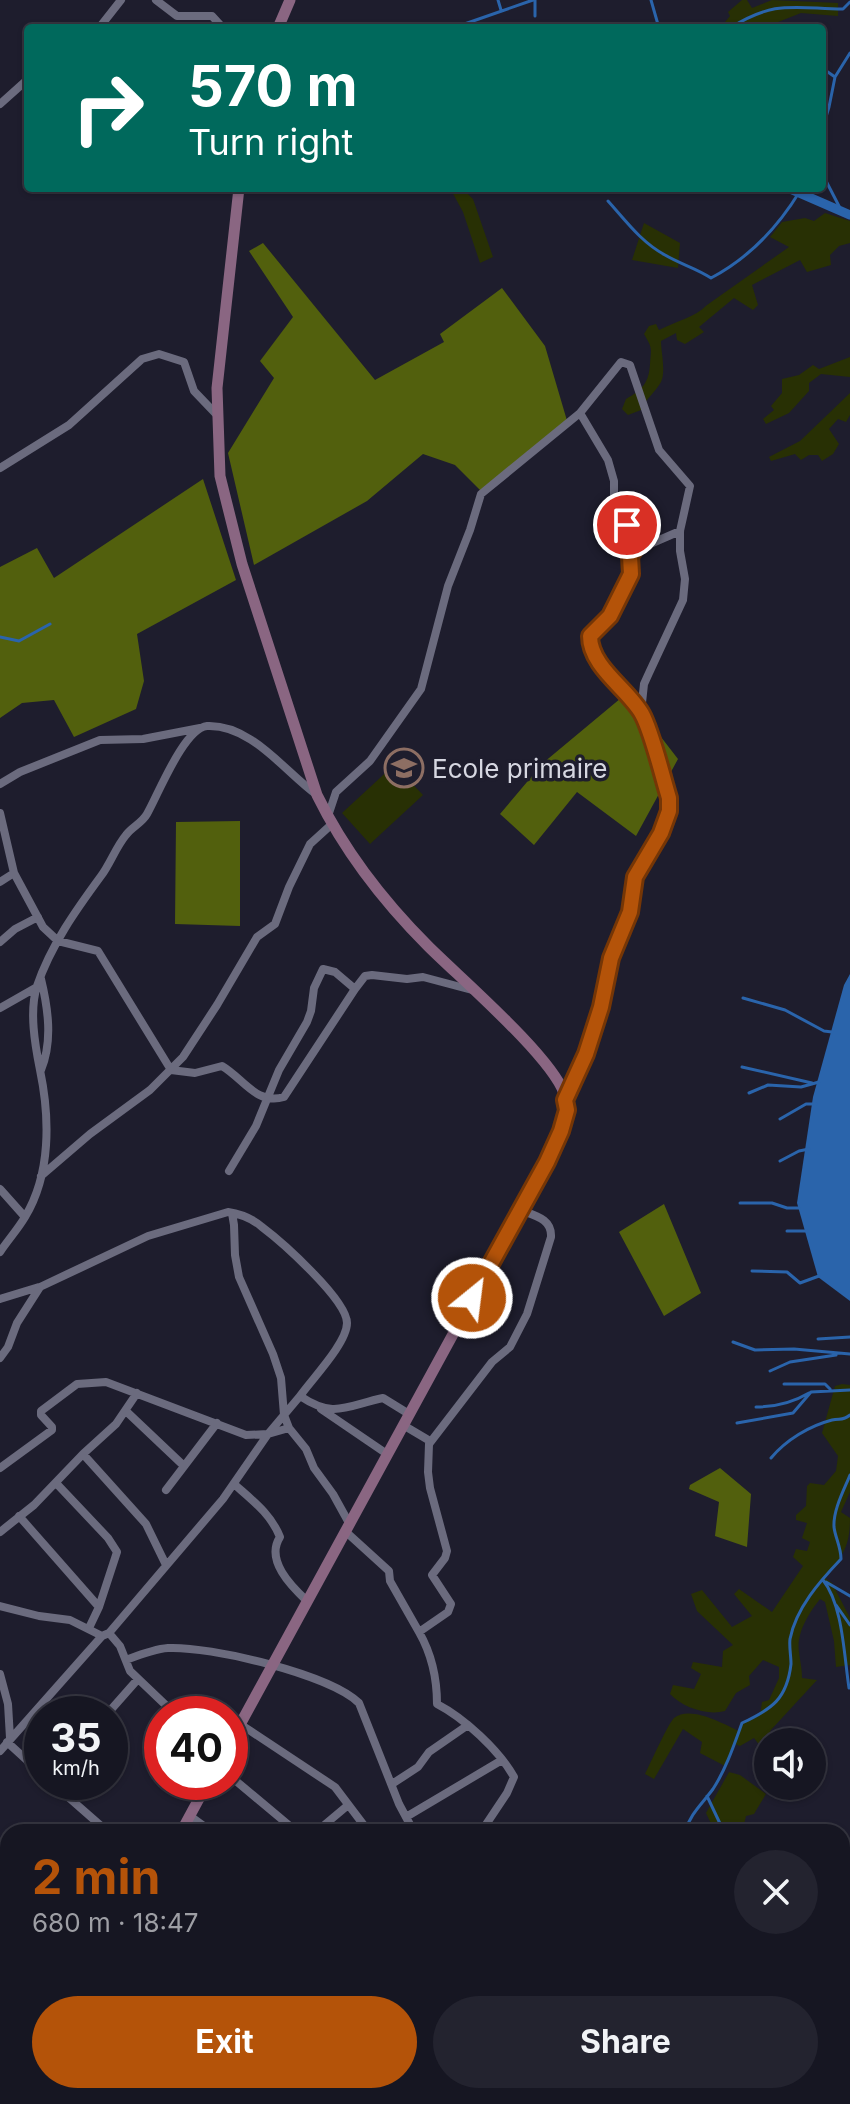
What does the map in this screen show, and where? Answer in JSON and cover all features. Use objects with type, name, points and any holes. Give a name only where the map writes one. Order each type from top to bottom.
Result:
[{"type":"street","points":[[102,24],[121,0]]},
{"type":"street","points":[[156,0],[177,16],[212,16],[219,24]]},
{"type":"street","points":[[280,24],[290,0]]},
{"type":"street","points":[[0,104],[24,83]]},
{"type":"street","points":[[239,192],[219,356],[216,414],[220,476],[232,529],[317,795],[374,888],[540,1059],[559,1083],[565,1100],[565,1118],[555,1146],[248,1709]]},
{"type":"street","points":[[0,468],[69,425],[136,363],[154,354],[184,362],[194,391],[216,414]]},
{"type":"street","points":[[41,1176],[90,1134],[150,1090],[183,1057],[257,937],[275,924],[281,903],[310,844],[330,820],[336,792],[370,761],[417,697],[425,678],[448,586],[481,494],[580,413],[621,362],[630,365],[659,450],[690,486],[680,531],[685,579],[683,600],[644,684],[641,712]]},
{"type":"street","points":[[580,413],[608,460],[614,481],[614,504],[631,534],[644,543]]},
{"type":"street","points":[[565,1100],[586,1054],[601,1007],[608,970],[630,912],[635,877],[661,833],[669,811],[669,798],[641,712],[596,657],[590,640],[610,616],[627,583],[631,570],[630,556],[634,551],[644,543],[667,539],[680,531]]},
{"type":"street","points":[[667,539],[680,545]]},
{"type":"street","points":[[0,784],[20,772],[100,740],[143,739],[200,728],[223,728],[255,740],[296,780],[317,795]]},
{"type":"street","points":[[0,1252],[25,1217],[41,1176],[47,1115],[35,1026],[39,983],[70,917],[100,878],[125,836],[147,814],[174,763],[200,728]]},
{"type":"street","points":[[0,813],[14,873],[49,934],[58,941],[98,951],[171,1070]]},
{"type":"street","points":[[0,882],[14,873]]},
{"type":"street","points":[[0,942],[15,929],[38,917]]},
{"type":"street","points":[[229,1171],[269,1100],[279,1070],[311,1011],[320,972],[328,969],[343,977],[355,989]]},
{"type":"street","points":[[171,1070],[195,1073],[224,1066],[252,1091],[269,1100],[287,1095],[365,976],[423,977],[473,990]]},
{"type":"street","points":[[0,1008],[39,983]]},
{"type":"street","points":[[0,1189],[25,1217]]},
{"type":"street","points":[[419,1632],[448,1612],[451,1604],[432,1575],[447,1551],[428,1472],[430,1441],[492,1362],[510,1347],[527,1314],[551,1237],[548,1222],[520,1210]]},
{"type":"street","points":[[232,1213],[239,1277],[281,1378],[284,1415],[289,1428],[306,1449],[314,1468],[333,1494],[347,1527],[389,1571],[390,1581],[428,1649],[437,1688],[437,1704],[452,1711],[468,1725],[513,1773],[514,1781],[486,1824]]},
{"type":"street","points":[[0,1299],[40,1287],[148,1236],[232,1213],[261,1226],[324,1284],[346,1315],[346,1331],[338,1347],[268,1434],[234,1484],[106,1634],[0,1751]]},
{"type":"street","points":[[0,1358],[40,1287]]},
{"type":"street","points":[[0,1468],[53,1429],[40,1412],[77,1384],[113,1382],[246,1435],[268,1434],[289,1428]]},
{"type":"street","points":[[0,1532],[34,1505],[127,1412],[137,1393]]},
{"type":"street","points":[[300,1396],[387,1454]]},
{"type":"street","points":[[321,1409],[336,1410],[383,1398],[430,1441]]},
{"type":"street","points":[[127,1412],[184,1466]]},
{"type":"street","points":[[166,1490],[217,1423]]},
{"type":"street","points":[[83,1454],[146,1524],[166,1565]]},
{"type":"street","points":[[56,1483],[117,1552],[89,1628]]},
{"type":"street","points":[[234,1484],[263,1510],[276,1528],[280,1537],[274,1550],[275,1558],[290,1583],[307,1601]]},
{"type":"street","points":[[19,1516],[99,1607]]},
{"type":"street","points":[[0,1606],[70,1620],[106,1634],[120,1646],[130,1671],[156,1696]]},
{"type":"street","points":[[126,1660],[170,1648],[252,1658],[325,1682],[349,1695],[359,1703],[410,1824]]},
{"type":"street","points":[[0,1674],[8,1704],[9,1740],[24,1755]]},
{"type":"street","points":[[123,1696],[138,1679]]},
{"type":"street","points":[[392,1784],[418,1767],[429,1752],[468,1725]]},
{"type":"street","points":[[248,1729],[329,1783],[362,1824]]},
{"type":"street","points":[[406,1817],[502,1760]]},
{"type":"street","points":[[248,1791],[287,1824]]},
{"type":"street","points":[[72,1800],[99,1824]]},
{"type":"street","points":[[186,1824],[198,1800]]},
{"type":"street","points":[[326,1824],[347,1806]]},
{"type":"street","points":[[190,1816],[201,1824]]},
{"type":"green space","points":[[742,0],[747,0],[752,8],[772,0],[838,3],[838,16],[801,13],[773,24],[723,24],[730,16],[728,12]]},
{"type":"green space","points":[[452,192],[466,192],[473,199],[493,257],[480,263],[463,212]]},
{"type":"green space","points":[[825,213],[850,221],[850,243],[839,246],[830,255],[831,265],[807,272],[800,260],[752,285],[758,305],[753,310],[734,298],[699,327],[704,332],[685,344],[677,340],[676,333],[661,341],[661,382],[641,410],[628,415],[622,409],[626,399],[640,389],[648,376],[651,349],[644,334],[649,326],[656,324],[659,330],[696,313],[789,247],[770,237],[782,222],[805,218],[814,221]]},
{"type":"green space","points":[[644,223],[680,243],[678,268],[632,260]]},
{"type":"green space","points":[[263,243],[375,380],[444,342],[440,334],[502,288],[545,346],[568,424],[484,494],[455,465],[423,454],[367,501],[254,565],[228,453],[274,378],[260,361],[293,317],[249,251]]},
{"type":"green space","points":[[850,357],[850,377],[821,374],[809,383],[809,391],[789,413],[766,424],[763,419],[774,410],[771,406],[782,393],[782,379],[799,375],[813,365],[819,369]]},
{"type":"green space","points":[[850,393],[850,415],[846,422],[838,419],[829,429],[839,444],[833,454],[822,461],[818,455],[809,455],[801,460],[795,454],[771,461],[769,457],[800,441]]},
{"type":"green space","points":[[203,479],[236,580],[137,634],[144,681],[136,709],[74,737],[54,700],[22,703],[0,718],[0,567],[37,548],[54,578]]},
{"type":"green space","points":[[627,693],[678,759],[636,836],[577,792],[534,845],[500,814],[543,763]]},
{"type":"green space","points":[[394,765],[423,795],[370,844],[342,813]]},
{"type":"green space","points":[[240,821],[240,926],[175,924],[176,822]]},
{"type":"green space","points":[[664,1204],[701,1293],[664,1316],[619,1232]]},
{"type":"green space","points":[[850,1385],[850,1492],[841,1512],[850,1518],[850,1528],[844,1551],[825,1578],[832,1583],[850,1618],[850,1665],[836,1667],[825,1602],[820,1599],[799,1638],[802,1678],[817,1680],[773,1728],[754,1728],[754,1738],[740,1746],[735,1744],[725,1766],[700,1753],[702,1742],[683,1729],[654,1779],[645,1774],[674,1718],[681,1714],[697,1714],[739,1731],[742,1723],[760,1715],[762,1702],[769,1700],[779,1678],[779,1667],[763,1660],[749,1676],[750,1685],[736,1693],[725,1711],[695,1709],[670,1694],[673,1685],[694,1689],[701,1674],[691,1668],[693,1662],[722,1667],[723,1651],[733,1645],[697,1611],[691,1594],[702,1590],[732,1627],[752,1616],[734,1594],[739,1589],[772,1612],[803,1566],[793,1557],[796,1549],[807,1551],[810,1542],[802,1538],[807,1523],[796,1520],[796,1515],[806,1506],[807,1486],[810,1483],[824,1485],[836,1471],[838,1456],[822,1433],[835,1386]]},
{"type":"green space","points":[[720,1468],[751,1494],[747,1547],[715,1536],[719,1502],[689,1489],[690,1485]]},
{"type":"green space","points":[[729,1772],[740,1775],[754,1785],[754,1800],[762,1800],[754,1814],[746,1816],[744,1824],[711,1824],[706,1813]]},
{"type":"water","points":[[850,974],[850,1301],[818,1277],[797,1203],[813,1097],[844,985]]},
{"type":"waterway","points":[[498,0],[501,10]]},
{"type":"waterway","points":[[464,24],[533,0]]},
{"type":"waterway","points":[[535,0],[535,16]]},
{"type":"waterway","points":[[651,0],[658,24]]},
{"type":"waterway","points":[[737,24],[772,9],[843,9],[850,2]]},
{"type":"waterway","points":[[835,77],[850,53]]},
{"type":"waterway","points":[[826,71],[835,77],[829,107]]},
{"type":"waterway","points":[[826,105],[829,107],[826,117]]},
{"type":"waterway","points":[[826,181],[841,210]]},
{"type":"waterway","points":[[797,192],[850,215]]},
{"type":"waterway","points":[[608,201],[634,231],[656,250],[711,278],[738,261],[762,240],[799,192]]},
{"type":"waterway","points":[[0,637],[19,641],[50,624]]},
{"type":"waterway","points":[[743,998],[785,1010],[824,1031],[832,1032]]},
{"type":"waterway","points":[[742,1067],[812,1083]]},
{"type":"waterway","points":[[749,1093],[768,1085],[801,1087],[819,1082]]},
{"type":"waterway","points":[[780,1119],[806,1104],[816,1104]]},
{"type":"waterway","points":[[780,1161],[809,1149]]},
{"type":"waterway","points":[[740,1203],[772,1203],[799,1208]]},
{"type":"waterway","points":[[787,1231],[807,1231]]},
{"type":"waterway","points":[[752,1271],[787,1272],[800,1283],[819,1276]]},
{"type":"waterway","points":[[818,1339],[850,1337]]},
{"type":"waterway","points":[[733,1342],[755,1350],[794,1349],[850,1354]]},
{"type":"waterway","points":[[770,1371],[790,1362],[836,1355]]},
{"type":"waterway","points":[[784,1384],[825,1384],[830,1389]]},
{"type":"waterway","points":[[737,1423],[793,1413],[811,1392],[850,1390]]},
{"type":"waterway","points":[[756,1407],[783,1404],[809,1393]]},
{"type":"waterway","points":[[771,1458],[807,1430],[850,1415]]},
{"type":"waterway","points":[[688,1824],[722,1773],[742,1723],[770,1707],[786,1686],[793,1628],[803,1606],[841,1559],[834,1520],[850,1475]]},
{"type":"waterway","points":[[823,1580],[839,1617],[849,1688]]},
{"type":"waterway","points":[[826,1582],[850,1596]]},
{"type":"waterway","points":[[836,1605],[850,1625]]},
{"type":"waterway","points":[[707,1796],[720,1824]]},
{"type":"place","name":"Ecole primaire","points":[[404,768]]},
{"type":"route","points":[[472,1298],[555,1146],[567,1110],[565,1100],[586,1054],[601,1007],[611,958],[630,912],[635,877],[661,833],[669,811],[669,798],[641,712],[596,657],[591,645],[590,636],[610,616],[631,574],[630,556],[640,542],[627,525]]}]
